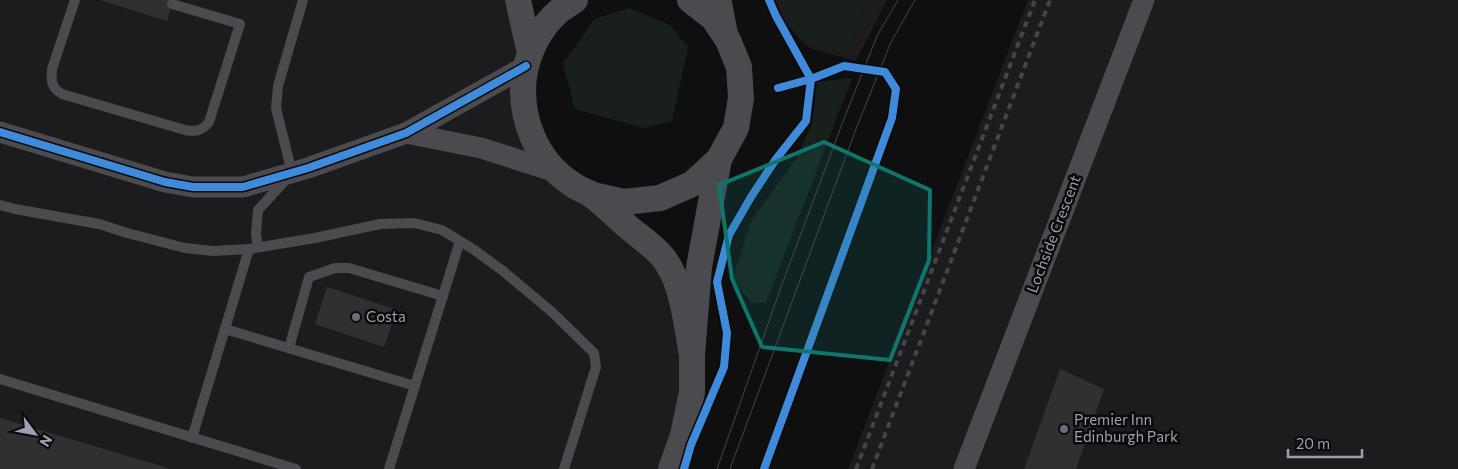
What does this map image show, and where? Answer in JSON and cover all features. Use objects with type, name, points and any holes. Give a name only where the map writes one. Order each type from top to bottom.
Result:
[{"type":"street","points":[[518,0],[528,59]]},
{"type":"street","points":[[575,0],[559,11],[542,30],[528,59],[522,90],[524,114],[536,147],[556,172],[590,194],[660,255],[670,268],[680,293],[692,355]]},
{"type":"street","points":[[671,469],[683,436],[692,392],[692,355],[699,267],[719,159],[736,128],[741,98],[739,67],[728,40],[713,18],[690,0]]},
{"type":"street","points":[[721,0],[728,40]]},
{"type":"street","name":"Lochside Crescent","points":[[964,469],[1144,0]]},
{"type":"street","points":[[0,132],[165,182],[192,187],[243,187],[292,173],[406,133],[528,59]]},
{"type":"street","points":[[406,133],[481,148],[556,172]]},
{"type":"street","points":[[590,194],[624,202],[660,198],[692,184],[719,159]]},
{"type":"lane","points":[[75,0],[52,69],[51,78],[53,86],[62,94],[185,130],[195,131],[202,129],[209,122],[240,24],[172,4]]},
{"type":"lane","points":[[192,438],[225,329],[253,248],[258,210],[292,173],[276,108],[278,86],[303,0]]},
{"type":"lane","points":[[0,205],[99,224],[186,248],[213,251],[253,248],[315,238],[380,224],[414,222],[442,230],[496,266],[552,312],[594,353],[596,367],[564,469]]},
{"type":"lane","points":[[389,469],[460,241]]},
{"type":"lane","points":[[288,348],[308,277],[335,268],[350,268],[443,296]]},
{"type":"lane","points":[[225,329],[415,386]]},
{"type":"lane","points":[[0,379],[296,469]]},
{"type":"highlighted area","points":[[824,142],[930,190],[929,260],[890,360],[762,347],[732,279],[719,185]]},
{"type":"shaded area","points":[[0,0],[518,0],[530,132],[660,255],[692,355],[671,469],[0,469]]},
{"type":"shaded area","points":[[775,0],[887,0],[856,61],[809,48],[784,22]]},
{"type":"shaded area","points":[[781,0],[866,0],[845,53],[812,44],[787,18]]},
{"type":"shaded area","points":[[1028,0],[1458,0],[1458,469],[848,469]]},
{"type":"shaded area","points":[[629,8],[670,25],[688,47],[672,121],[644,128],[575,109],[563,63],[595,19]]},
{"type":"shaded area","points":[[852,78],[766,303],[752,303],[732,280],[751,221],[796,159],[812,124],[817,82]]},
{"type":"building","points":[[100,0],[173,0],[167,21]]},
{"type":"building","name":"Costa","points":[[327,287],[397,310],[384,347],[315,324]]},
{"type":"building","name":"Premier Inn Edinburgh Park","points":[[1060,369],[1104,389],[1076,469],[1024,469]]},
{"type":"building","points":[[0,418],[168,468],[168,469],[0,469]]},
{"type":"tram line","points":[[717,469],[781,287],[842,124],[877,36],[898,0]]},
{"type":"tram line","points":[[730,469],[856,129],[891,42],[915,0]]},
{"type":"railway","points":[[856,469],[1035,0]]},
{"type":"railway","points":[[872,469],[1050,0]]},
{"type":"cycle path","points":[[684,469],[691,445],[724,367],[727,333],[717,282],[729,235],[776,159],[806,121],[811,79],[769,0]]},
{"type":"cycle path","points":[[0,132],[165,182],[193,187],[243,187],[308,168],[406,133],[526,66]]},
{"type":"cycle path","points":[[764,469],[892,118],[896,89],[885,72],[844,66],[811,79],[778,88]]},
{"type":"place","name":"Costa","points":[[356,317]]},
{"type":"place","name":"Premier Inn Edinburgh Park","points":[[1064,429]]}]
